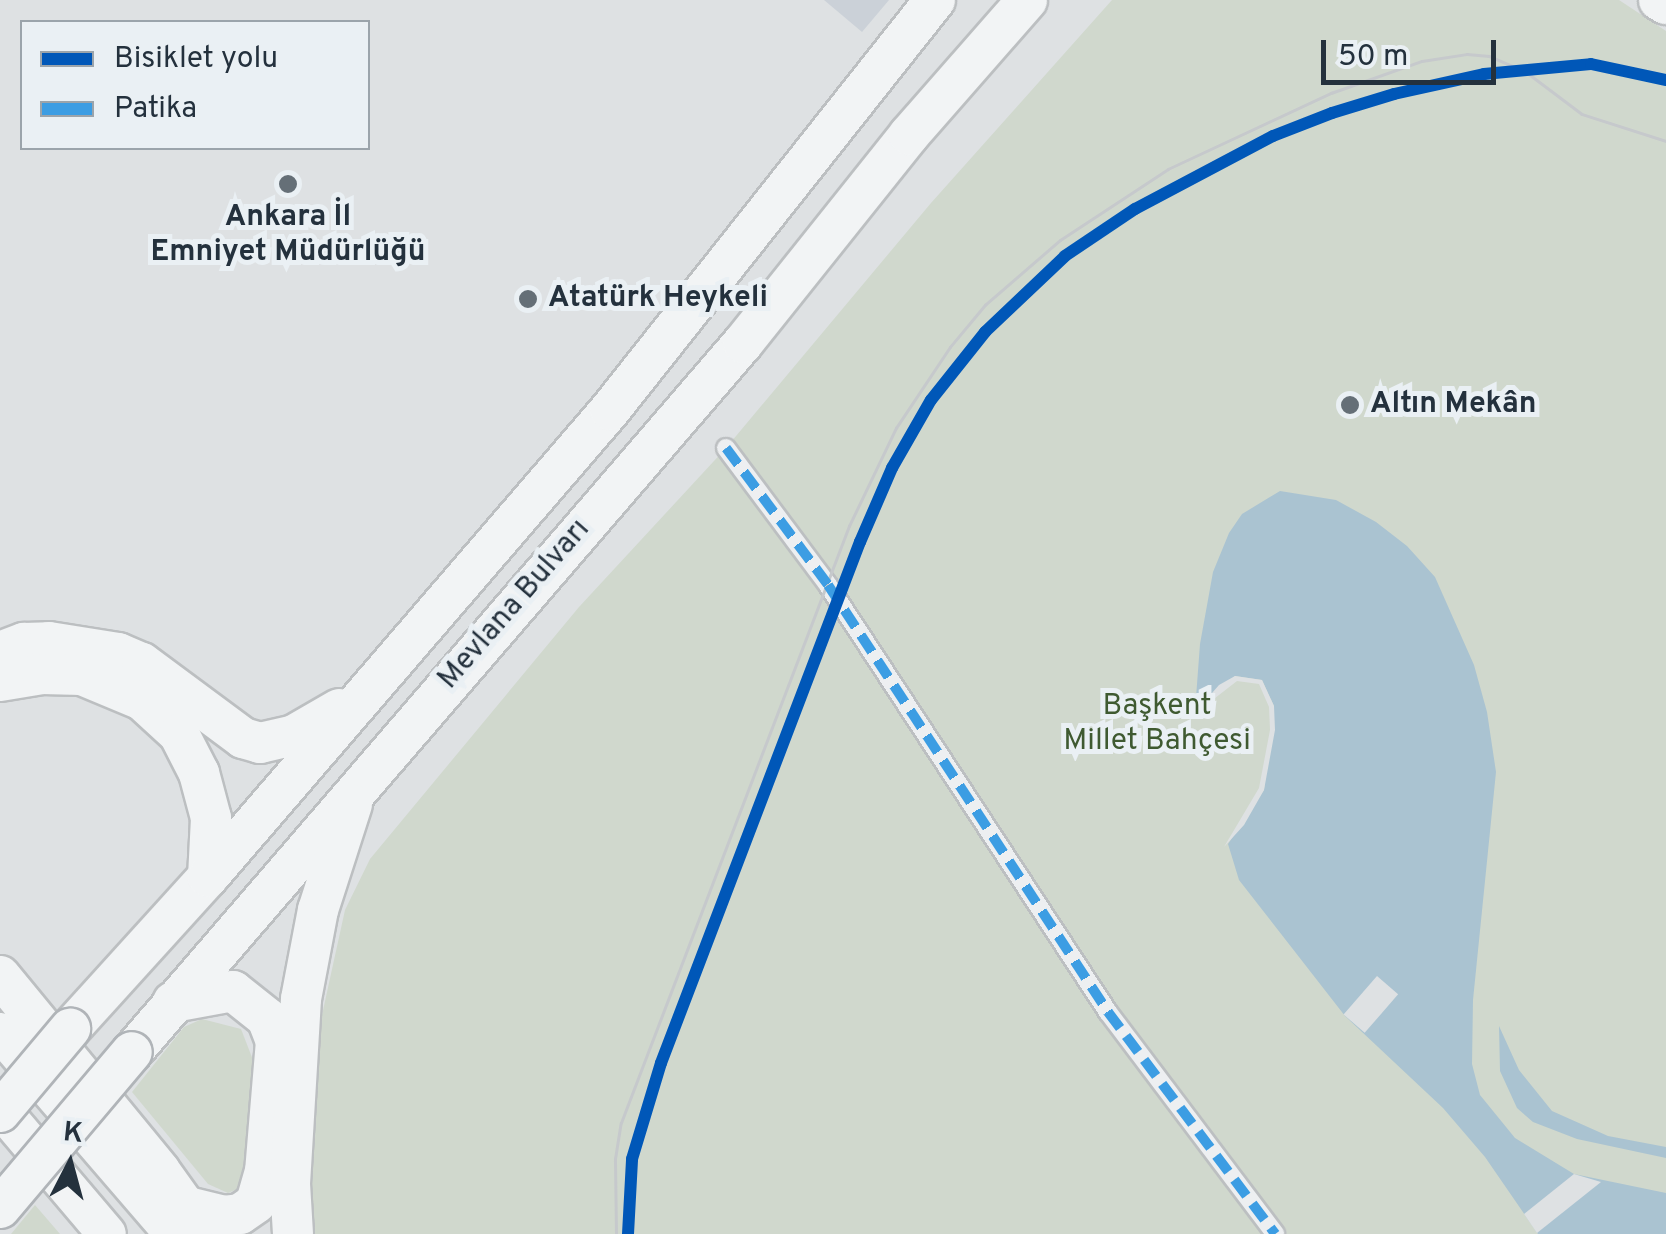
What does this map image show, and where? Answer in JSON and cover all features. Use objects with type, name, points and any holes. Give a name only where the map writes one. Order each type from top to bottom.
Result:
[{"type":"highway","name":"Mevlana Bulvarı","points":[[0,1110],[208,877],[610,410],[935,0]]},
{"type":"highway","name":"Mevlana Bulvarı","points":[[0,1208],[358,786],[742,343],[908,135],[1028,0]]},
{"type":"highway","points":[[908,135],[1054,0]]},
{"type":"highway","points":[[1659,0],[1666,4]]},
{"type":"highway","points":[[0,652],[24,643],[49,642],[118,653],[142,663],[243,738],[260,743],[294,735],[360,697]]},
{"type":"highway","points":[[0,681],[42,674],[82,675],[142,700],[179,734],[199,773],[212,818],[208,877]]},
{"type":"highway","points":[[292,1234],[290,1184],[301,999],[318,910],[358,786]]},
{"type":"highway","points":[[0,976],[188,1225],[240,1214],[256,1203],[265,1170],[276,1041],[267,1018],[233,991],[173,1002]]},
{"type":"main road","points":[[0,1032],[188,1225]]},
{"type":"main road","points":[[0,1110],[107,1234]]},
{"type":"street","points":[[726,448],[828,585],[1108,1012],[1276,1234]]},
{"type":"shaded area","points":[[824,0],[889,0],[862,32]]},
{"type":"green space","name":"Başkent Millet Bahçesi","points":[[1112,0],[1619,0],[1666,31],[1666,1234],[305,1234],[320,1024],[345,910],[370,859],[579,607],[726,448],[931,203]]},
{"type":"green space","points":[[202,1019],[241,1029],[253,1060],[245,1186],[228,1193],[208,1184],[132,1092],[184,1027]]},
{"type":"green space","points":[[35,1205],[60,1234],[11,1234]]},
{"type":"water","points":[[1280,491],[1336,500],[1376,522],[1407,546],[1435,577],[1474,665],[1487,712],[1496,772],[1473,1000],[1472,1064],[1480,1095],[1515,1138],[1574,1174],[1666,1193],[1666,1234],[1538,1234],[1485,1157],[1443,1108],[1345,1016],[1239,880],[1228,844],[1264,790],[1274,706],[1262,680],[1235,676],[1195,711],[1200,644],[1213,572],[1229,533],[1242,514]]},
{"type":"water","points":[[1499,1026],[1519,1070],[1552,1111],[1608,1136],[1666,1147],[1666,1158],[1577,1139],[1533,1122],[1517,1108],[1500,1071]]},
{"type":"pier","points":[[1235,676],[1262,680],[1274,706],[1275,730],[1264,790],[1244,825],[1224,847],[1259,788],[1270,730],[1269,707],[1259,684],[1237,681],[1192,716],[1219,685]]},
{"type":"pier","points":[[1377,976],[1398,994],[1365,1033],[1344,1014]]},
{"type":"pier","points":[[1574,1174],[1601,1182],[1537,1233],[1524,1214]]},
{"type":"tram line","points":[[616,1234],[615,1159],[621,1123],[849,526],[896,428],[950,347],[985,305],[1060,240],[1168,169],[1331,93],[1422,61],[1467,54],[1489,56],[1525,71],[1582,114],[1666,141]]},
{"type":"marked path","points":[[726,448],[828,585],[1108,1012],[1275,1234]]},
{"type":"cycle path","points":[[628,1234],[632,1159],[661,1063],[860,542],[892,468],[931,400],[985,332],[1065,256],[1135,209],[1273,136],[1332,113],[1484,74],[1591,64],[1666,80]]},
{"type":"place","name":"Ankara İl Emniyet Müdürlüğü","points":[[288,184]]},
{"type":"place","name":"Atatürk Heykeli","points":[[528,299]]},
{"type":"place","name":"Altın Mekân","points":[[1350,405]]}]
